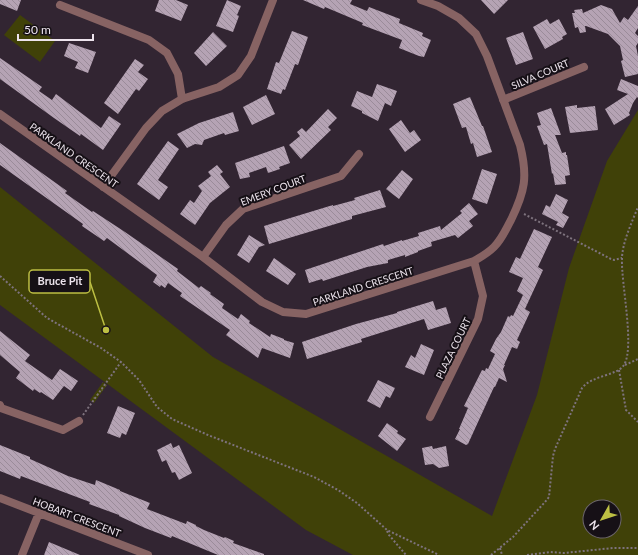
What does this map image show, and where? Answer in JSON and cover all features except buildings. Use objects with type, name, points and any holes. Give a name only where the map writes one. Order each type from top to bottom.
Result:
[{"type":"street","points":[[103,187],[146,128],[162,112],[182,99],[219,87],[238,75],[251,56],[273,0]]},
{"type":"street","name":"PARKLAND CRESCENT","points":[[0,114],[203,257],[262,302],[283,312],[306,314],[474,261],[494,248],[504,234],[522,194],[524,184],[523,159],[520,145],[487,56],[476,34],[459,18],[438,6],[421,0]]},
{"type":"street","points":[[60,5],[149,40],[167,54],[178,74],[182,99]]},
{"type":"street","name":"SILVA COURT","points":[[503,100],[584,67]]},
{"type":"street","name":"EMERY COURT","points":[[203,257],[226,225],[243,209],[341,176],[359,154]]},
{"type":"street","name":"PLAZA COURT","points":[[430,417],[478,319],[483,296],[474,261]]},
{"type":"street","points":[[0,405],[1,408],[63,430],[79,420]]},
{"type":"street","name":"HOBART CRESCENT","points":[[0,498],[148,555]]},
{"type":"street","points":[[22,555],[39,513]]},
{"type":"path","points":[[624,365],[627,356],[628,337],[622,258],[626,240],[638,207]]},
{"type":"path","points":[[516,210],[611,259],[614,260],[622,258]]},
{"type":"path","points":[[0,276],[47,318],[101,348],[121,362],[139,380],[157,407],[172,419],[314,477],[338,490],[387,530],[437,554]]},
{"type":"path","points":[[491,555],[513,538],[549,497],[555,449],[582,388],[588,381],[619,370],[624,365],[638,359]]},
{"type":"path","points":[[79,420],[121,362]]},
{"type":"path","points":[[619,370],[626,410],[638,422]]},
{"type":"path","points":[[387,530],[389,535],[406,555]]},
{"type":"path","points":[[500,548],[502,555]]},
{"type":"path","points":[[527,555],[550,552],[564,554],[613,548],[638,548]]},
{"type":"shaded area","points":[[20,15],[55,41],[40,62],[4,35]]},
{"type":"shaded area","points":[[638,110],[638,555],[353,555],[306,530],[0,305],[0,187],[213,357],[492,516],[537,395],[569,268],[607,161]]},
{"type":"shaded area","points":[[103,382],[107,385],[94,403],[90,400]]},
{"type":"place","name":"Bruce Pit","points":[[106,330]]}]
